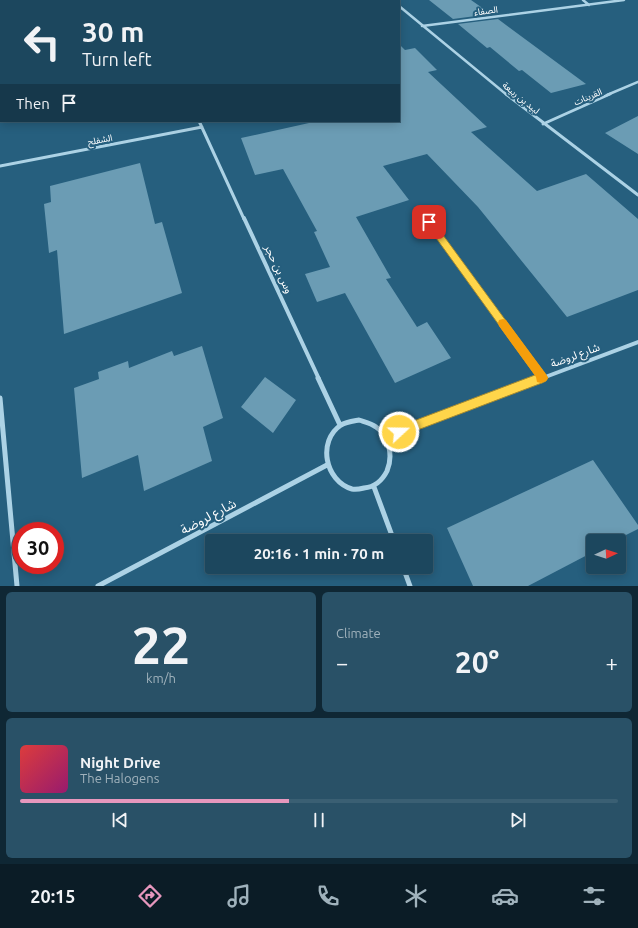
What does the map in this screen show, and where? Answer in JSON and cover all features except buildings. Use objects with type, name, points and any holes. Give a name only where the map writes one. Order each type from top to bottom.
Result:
[{"type":"street","points":[[583,0],[589,5]]},
{"type":"street","name":"الصفاء","points":[[422,26],[624,0]]},
{"type":"street","name":"لبيد بن ربيعة","points":[[400,7],[543,124],[638,195]]},
{"type":"street","name":"القرينات","points":[[543,124],[638,82]]},
{"type":"street","name":"وس بن حجر","points":[[200,122],[340,426]]},
{"type":"street","name":"الشفلح","points":[[0,166],[202,127]]},
{"type":"street","name":"شارع لروضة","points":[[384,437],[638,342]]},
{"type":"street","points":[[0,398],[17,586]]},
{"type":"street","points":[[358,420],[369,423],[378,428],[384,437],[389,447],[390,459],[388,470],[382,480],[374,487],[363,490],[352,489],[341,484],[333,476],[327,465],[327,442],[332,433],[340,426],[349,421],[358,420]]},
{"type":"street","name":"شارع لروضة","points":[[98,586],[327,465]]},
{"type":"street","points":[[374,487],[391,534]]},
{"type":"street","points":[[406,574],[410,586]]},
{"type":"lane","points":[[429,222],[542,378]]},
{"type":"slow traffic","points":[[503,323],[541,378]]},
{"type":"route","points":[[399,432],[542,378],[429,222]]}]
